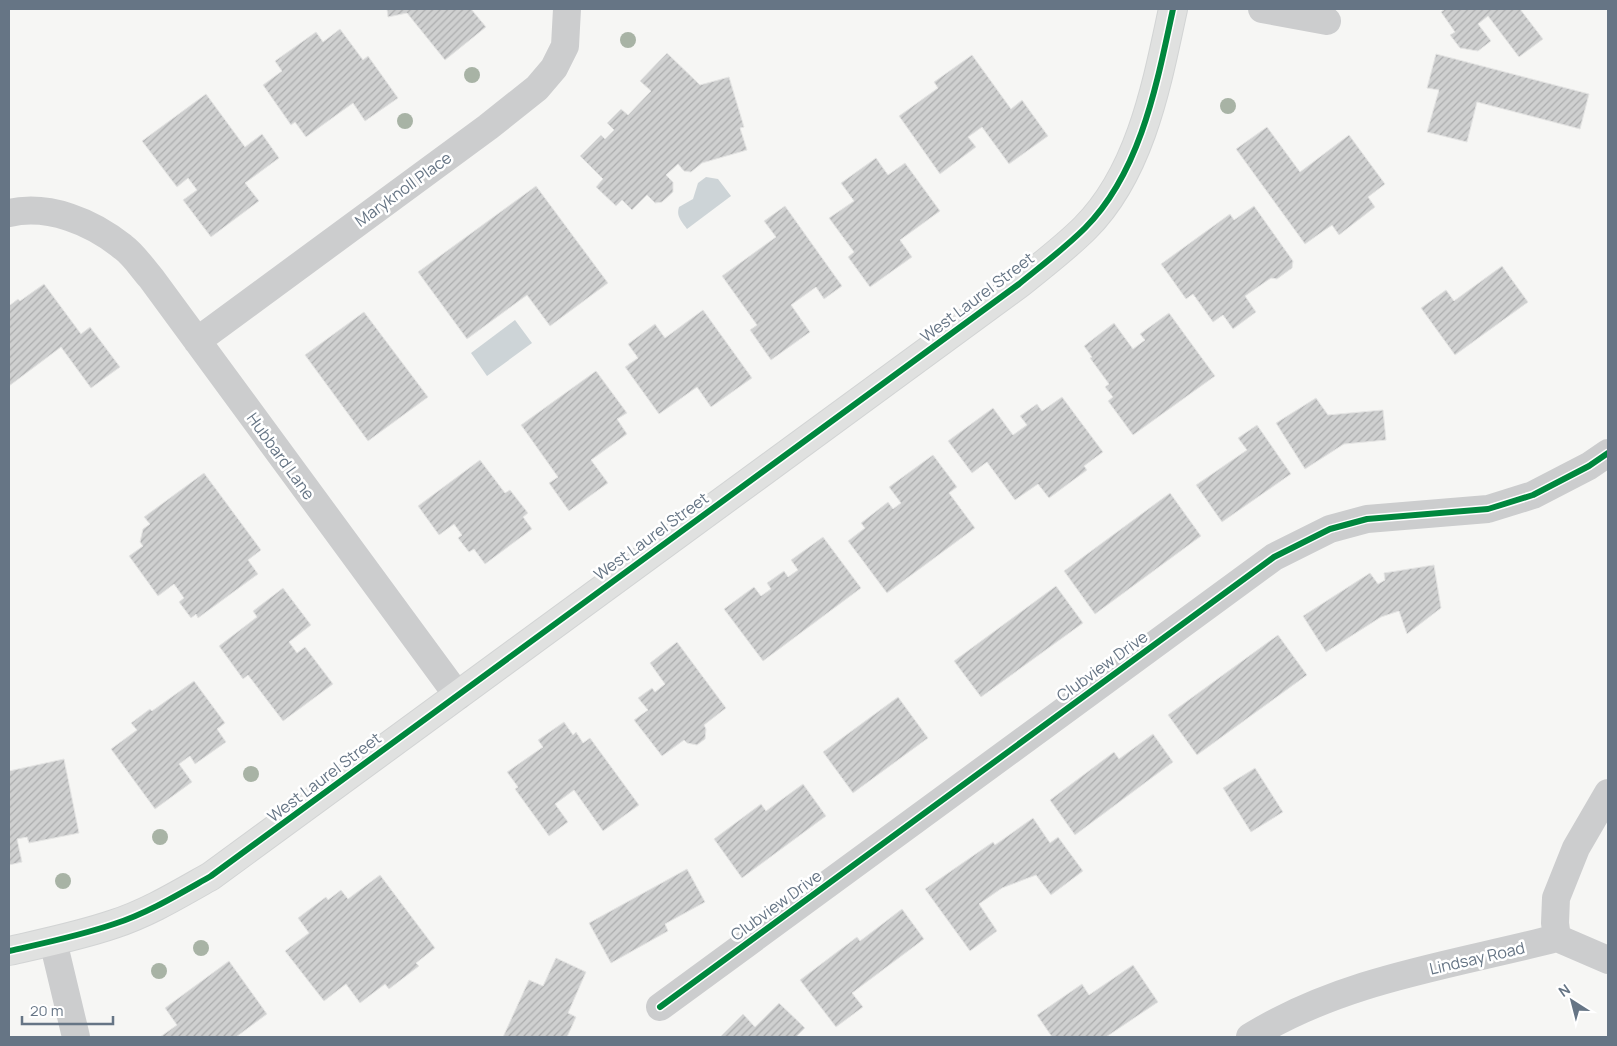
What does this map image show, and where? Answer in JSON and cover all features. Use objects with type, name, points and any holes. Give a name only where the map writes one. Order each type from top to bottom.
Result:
[{"type":"street","name":"Maryknoll Place","points":[[197,341],[480,133],[537,88],[554,68],[565,46],[567,9]]},
{"type":"street","name":"West Laurel Street","points":[[9,951],[115,924],[162,904],[210,876],[1011,290],[1049,260],[1086,227],[1110,196],[1132,157],[1150,108],[1173,9]]},
{"type":"street","points":[[1262,9],[1327,21]]},
{"type":"street","name":"Hubbard Lane","points":[[9,213],[39,212],[67,216],[94,226],[125,248],[151,278],[458,696]]},
{"type":"street","name":"Clubview Drive","points":[[660,1007],[1274,557],[1330,529],[1367,519],[1488,509],[1534,494],[1589,466],[1608,453]]},
{"type":"street","points":[[1608,793],[1576,848],[1556,898],[1555,923],[1557,938],[1608,960]]},
{"type":"street","name":"Lindsay Road","points":[[1250,1037],[1267,1027],[1332,997],[1392,978],[1498,954],[1557,938]]},
{"type":"street","points":[[53,941],[76,1037]]},
{"type":"shaded area","points":[[706,177],[718,179],[731,196],[687,229],[679,216],[679,207],[693,199],[698,183]]},
{"type":"shaded area","points":[[515,320],[532,343],[487,376],[471,353]]},
{"type":"building","points":[[387,9],[471,9],[486,27],[445,60],[407,13],[388,17]]},
{"type":"building","points":[[1445,9],[1520,9],[1543,39],[1519,57],[1488,16],[1478,24],[1491,41],[1478,51],[1460,48],[1450,35],[1455,32],[1441,12]]},
{"type":"building","points":[[340,29],[363,60],[368,56],[398,98],[365,121],[353,103],[306,137],[295,122],[291,125],[263,85],[282,71],[275,61],[316,32],[323,42]]},
{"type":"building","points":[[667,53],[700,85],[729,77],[744,127],[740,128],[747,150],[702,163],[691,172],[684,171],[678,164],[666,175],[673,182],[673,192],[662,202],[655,203],[647,195],[632,210],[622,200],[616,206],[596,187],[603,179],[580,156],[601,135],[605,139],[614,130],[607,123],[621,109],[628,115],[651,91],[640,81]]},
{"type":"building","points":[[1436,54],[1589,94],[1580,129],[1477,102],[1467,142],[1427,132],[1439,90],[1427,88]]},
{"type":"building","points":[[972,55],[1011,109],[1022,100],[1048,136],[1009,164],[982,127],[968,137],[976,147],[940,174],[899,116],[938,88],[934,82]]},
{"type":"building","points":[[206,94],[245,147],[262,134],[279,158],[245,183],[259,201],[211,237],[183,200],[197,190],[188,178],[177,187],[142,141]]},
{"type":"building","points":[[1267,127],[1300,172],[1349,135],[1385,184],[1368,197],[1375,207],[1339,235],[1332,225],[1305,244],[1236,149]]},
{"type":"building","points":[[876,158],[888,175],[905,163],[940,211],[900,240],[912,257],[870,287],[848,257],[854,252],[829,218],[854,201],[841,183]]},
{"type":"building","points":[[536,186],[608,283],[550,326],[527,295],[467,339],[418,272]]},
{"type":"building","points":[[785,206],[842,286],[824,299],[816,287],[791,305],[810,332],[771,360],[750,330],[757,325],[722,276],[776,237],[764,221]]},
{"type":"building","points":[[1254,206],[1293,261],[1292,268],[1277,279],[1271,278],[1245,296],[1256,312],[1233,329],[1223,315],[1213,322],[1193,294],[1186,299],[1161,264],[1230,214],[1234,220]]},
{"type":"building","points":[[1502,266],[1528,302],[1455,355],[1421,308],[1446,290],[1454,301]]},
{"type":"building","points":[[44,284],[81,334],[90,327],[120,367],[91,388],[61,347],[9,386],[9,306],[18,299],[20,301]]},
{"type":"building","points":[[703,310],[752,378],[711,407],[697,387],[659,414],[625,367],[638,358],[628,344],[655,324],[665,338]]},
{"type":"building","points":[[364,312],[428,397],[368,441],[305,355]]},
{"type":"building","points":[[1169,313],[1215,376],[1133,435],[1108,401],[1113,397],[1105,387],[1109,384],[1090,358],[1092,357],[1084,346],[1114,323],[1133,349],[1145,340],[1140,334]]},
{"type":"building","points":[[596,371],[627,413],[617,419],[627,434],[591,460],[608,483],[569,511],[549,483],[558,477],[521,425]]},
{"type":"building","points":[[1062,397],[1103,452],[1084,466],[1087,470],[1049,498],[1038,484],[1015,500],[987,462],[972,473],[948,441],[993,408],[1013,435],[1027,425],[1020,416],[1037,404],[1042,411]]},
{"type":"building","points":[[1316,398],[1328,415],[1383,410],[1386,440],[1344,444],[1305,469],[1276,423]]},
{"type":"building","points":[[1257,425],[1291,474],[1222,522],[1196,485],[1247,450],[1238,438]]},
{"type":"building","points":[[933,455],[957,487],[949,493],[975,528],[887,593],[848,541],[865,528],[861,523],[888,502],[893,509],[901,503],[889,487]]},
{"type":"building","points":[[480,460],[505,493],[510,490],[528,513],[523,517],[532,529],[485,564],[474,549],[469,552],[458,538],[462,535],[454,524],[439,535],[418,506]]},
{"type":"building","points":[[204,473],[261,550],[248,560],[258,574],[198,618],[196,614],[191,618],[179,602],[184,598],[174,584],[158,596],[129,556],[143,546],[140,542],[143,529],[150,524],[144,517]]},
{"type":"building","points":[[1170,493],[1201,536],[1095,614],[1064,571]]},
{"type":"building","points":[[823,537],[861,588],[763,661],[724,609],[754,587],[761,596],[771,589],[767,583],[784,571],[788,577],[798,570],[791,560]]},
{"type":"building","points":[[1434,565],[1441,608],[1407,634],[1399,611],[1381,617],[1326,652],[1303,616],[1370,573],[1378,584],[1385,580],[1384,573]]},
{"type":"building","points":[[1056,586],[1083,623],[981,697],[954,661]]},
{"type":"building","points":[[283,588],[311,625],[289,642],[297,653],[305,647],[333,684],[283,721],[248,675],[243,679],[219,646],[257,617],[253,611]]},
{"type":"building","points":[[1278,635],[1307,675],[1197,755],[1168,715]]},
{"type":"building","points":[[677,642],[726,708],[704,725],[706,729],[705,739],[697,745],[687,743],[684,740],[662,756],[634,720],[648,710],[638,698],[652,688],[655,692],[665,684],[650,663]]},
{"type":"building","points":[[194,681],[225,723],[217,729],[226,742],[195,764],[190,756],[179,764],[192,782],[155,809],[111,749],[137,730],[131,723],[150,709],[152,711]]},
{"type":"building","points":[[898,697],[928,738],[853,793],[823,752]]},
{"type":"building","points":[[564,722],[573,735],[576,732],[583,743],[590,738],[639,805],[603,831],[574,790],[555,804],[568,822],[549,836],[515,789],[518,787],[507,772],[543,747],[538,740]]},
{"type":"building","points":[[1153,734],[1173,762],[1075,835],[1050,800],[1114,752],[1119,759]]},
{"type":"building","points":[[64,759],[79,833],[29,843],[27,837],[17,839],[22,862],[9,865],[9,771]]},
{"type":"building","points":[[1255,768],[1283,812],[1251,832],[1223,788]]},
{"type":"building","points":[[803,784],[826,816],[742,878],[714,839],[761,804],[766,811]]},
{"type":"building","points":[[1033,818],[1050,843],[1058,837],[1083,871],[1051,895],[1036,875],[1002,888],[979,904],[997,931],[970,951],[925,889],[993,842],[995,845]]},
{"type":"building","points":[[687,869],[705,902],[665,924],[668,931],[611,963],[589,923]]},
{"type":"building","points":[[380,875],[435,948],[416,963],[419,966],[389,989],[385,984],[360,1003],[346,984],[324,1001],[285,951],[309,933],[298,918],[326,897],[328,900],[341,890],[348,899]]},
{"type":"building","points":[[902,909],[924,939],[852,993],[863,1007],[836,1027],[800,980],[857,937],[860,941]]},
{"type":"building","points":[[556,958],[586,972],[568,1013],[576,1017],[567,1037],[503,1037],[529,980],[543,986]]},
{"type":"building","points":[[229,961],[267,1014],[236,1037],[160,1037],[177,1025],[165,1008]]},
{"type":"building","points":[[1133,965],[1158,1002],[1106,1037],[1052,1037],[1037,1015],[1082,984],[1089,995]]},
{"type":"building","points":[[779,1003],[805,1028],[796,1037],[720,1037],[743,1014],[755,1027]]},
{"type":"cycle path","points":[[9,951],[75,936],[127,920],[163,903],[211,876],[1044,264],[1085,228],[1104,206],[1120,181],[1133,154],[1153,96],[1173,9]]},
{"type":"cycle path","points":[[660,1007],[1274,557],[1330,529],[1367,519],[1488,509],[1533,495],[1589,466],[1608,453]]}]
